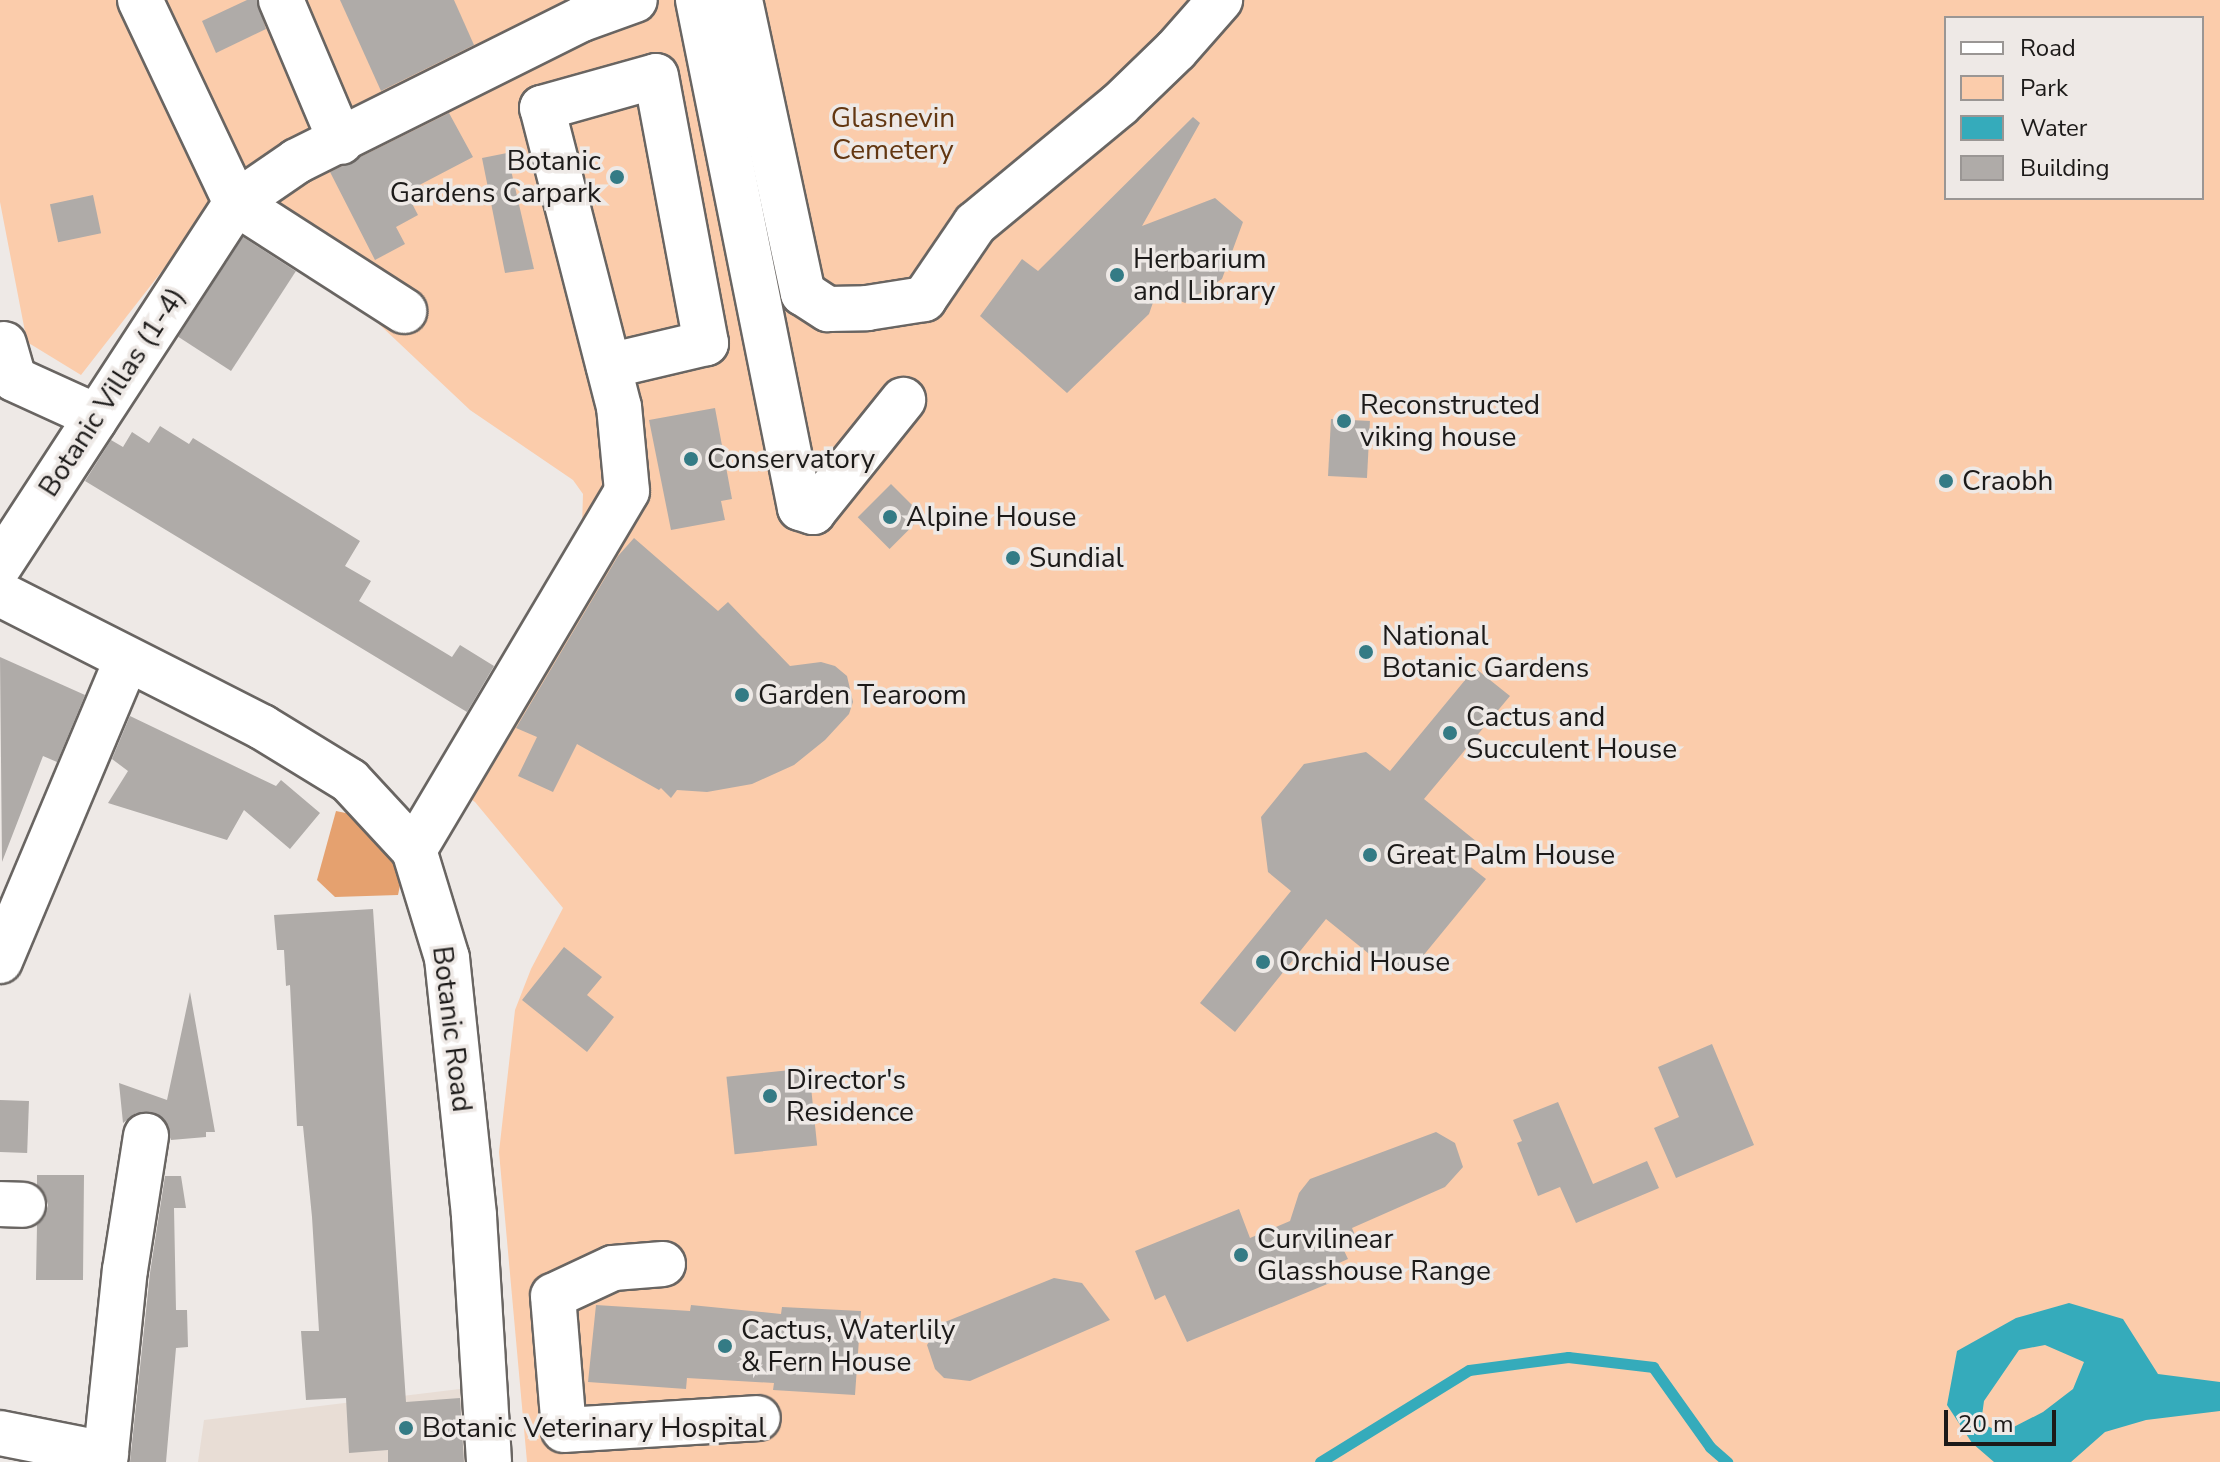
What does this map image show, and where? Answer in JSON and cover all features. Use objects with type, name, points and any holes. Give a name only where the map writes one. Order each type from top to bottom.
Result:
[{"type":"street","points":[[140,0],[230,211],[404,311]]},
{"type":"street","points":[[281,0],[341,142]]},
{"type":"street","points":[[230,211],[297,161],[341,142],[579,9],[635,0]]},
{"type":"street","points":[[698,0],[800,508],[813,512],[903,400]]},
{"type":"street","points":[[740,0],[803,293],[828,309],[867,308],[924,299],[975,224],[1119,105],[1176,50],[1220,0]]},
{"type":"street","points":[[414,850],[627,491],[619,407],[542,108],[656,76],[706,343],[609,366]]},
{"type":"street","name":"Botanic Villas (1-4)","points":[[0,565],[230,211]]},
{"type":"street","points":[[4,344],[14,379],[82,410],[94,420]]},
{"type":"street","name":"Botanic Road","points":[[0,594],[262,727],[350,781],[414,850],[447,958],[474,1216],[489,1462]]},
{"type":"street","points":[[0,961],[119,678]]},
{"type":"street","points":[[0,1433],[105,1458],[116,1352],[146,1136]]},
{"type":"street","points":[[663,1264],[613,1268],[553,1296],[564,1430],[758,1418]]},
{"type":"shaded area","points":[[336,811],[360,816],[403,871],[398,895],[335,897],[317,880]]},
{"type":"shaded area","points":[[468,1388],[478,1462],[198,1462],[204,1420]]},
{"type":"green space","name":"National Botanic Gardens","points":[[0,0],[2220,0],[2220,1462],[527,1462],[499,1152],[515,1010],[531,969],[563,908],[475,802],[440,778],[582,527],[583,494],[573,480],[470,410],[345,292],[215,203],[81,375],[27,342],[0,202]]},
{"type":"water","points":[[2069,1303],[2123,1319],[2158,1374],[2220,1382],[2220,1411],[2146,1420],[2105,1432],[2071,1462],[1994,1462],[1972,1443],[1947,1405],[1957,1351],[2016,1318]],"holes":[[[2045,1345],[2084,1362],[2073,1389],[2043,1412],[2002,1433],[1981,1423],[1984,1401],[2019,1350]]]},
{"type":"building","points":[[247,0],[257,0],[266,29],[216,53],[202,21]]},
{"type":"building","points":[[340,0],[454,0],[474,45],[381,91]]},
{"type":"building","points":[[449,113],[473,157],[406,192],[418,215],[396,227],[405,244],[375,260],[330,172]]},
{"type":"building","name":"Herbarium and Library","points":[[1193,117],[1200,123],[1142,226],[1215,198],[1243,222],[1222,279],[1185,303],[1157,291],[1149,314],[1067,393],[980,316],[1022,259],[1038,271]]},
{"type":"building","points":[[507,153],[534,269],[505,273],[482,158]]},
{"type":"building","points":[[93,195],[101,233],[58,242],[50,204]]},
{"type":"building","points":[[243,237],[296,271],[231,371],[178,337]]},
{"type":"building","name":"Conservatory","points":[[715,408],[732,499],[721,501],[725,520],[671,530],[649,420]]},
{"type":"building","points":[[1331,419],[1370,421],[1367,478],[1328,476]]},
{"type":"building","points":[[160,426],[189,444],[193,438],[360,541],[345,566],[371,581],[359,601],[452,657],[460,645],[494,666],[467,712],[85,481],[111,440],[123,447],[132,432],[149,443]]},
{"type":"building","name":"Alpine House","points":[[891,484],[923,516],[890,549],[858,517]]},
{"type":"building","points":[[634,538],[718,611],[728,602],[790,666],[821,662],[835,666],[847,676],[853,702],[849,714],[825,740],[794,765],[752,784],[707,792],[677,790],[671,798],[661,788],[659,790],[577,744],[553,792],[518,776],[537,737],[516,728],[618,556]]},
{"type":"building","points":[[0,657],[85,695],[57,762],[43,756],[2,862]]},
{"type":"building","name":"Great Palm House","points":[[1475,668],[1510,696],[1424,799],[1482,846],[1467,864],[1486,879],[1418,962],[1389,970],[1326,919],[1235,1032],[1200,1003],[1291,891],[1268,872],[1261,817],[1304,764],[1366,752],[1390,771]]},
{"type":"building","points":[[130,716],[276,786],[281,780],[320,813],[290,849],[244,810],[227,840],[108,803],[128,771],[112,759]]},
{"type":"building","points":[[373,909],[406,1402],[460,1398],[464,1462],[388,1462],[388,1450],[349,1453],[346,1398],[306,1400],[301,1331],[319,1331],[312,1217],[303,1126],[297,1126],[290,985],[286,986],[284,950],[277,950],[274,915]]},
{"type":"building","points":[[564,947],[602,977],[587,995],[614,1017],[587,1052],[522,1000]]},
{"type":"building","points":[[190,992],[215,1132],[206,1132],[206,1137],[171,1140],[162,1117],[151,1112],[136,1113],[123,1123],[119,1083],[167,1100]]},
{"type":"building","points":[[1712,1044],[1754,1145],[1676,1178],[1654,1128],[1679,1117],[1658,1067]]},
{"type":"building","name":"Director's Residence","points":[[809,1068],[817,1146],[735,1154],[726,1077]]},
{"type":"building","points":[[0,1100],[29,1101],[27,1153],[0,1152]]},
{"type":"building","points":[[1558,1102],[1593,1184],[1647,1161],[1659,1188],[1576,1223],[1560,1187],[1538,1196],[1517,1143],[1522,1141],[1513,1120]]},
{"type":"building","name":"Curvilinear Glasshouse Range","points":[[1436,1132],[1455,1143],[1463,1167],[1445,1187],[1352,1228],[1355,1235],[1340,1242],[1348,1259],[1330,1267],[1337,1280],[1187,1342],[1165,1295],[1155,1300],[1135,1251],[1239,1209],[1250,1238],[1290,1221],[1299,1193],[1310,1179]]},
{"type":"building","points":[[37,1175],[84,1175],[83,1280],[36,1280],[37,1225],[44,1218],[48,1205],[45,1194],[37,1185]]},
{"type":"building","points":[[165,1176],[181,1176],[186,1208],[174,1208],[176,1310],[187,1310],[188,1347],[176,1348],[166,1462],[130,1462],[150,1273]]},
{"type":"building","points":[[1054,1278],[1082,1283],[1110,1320],[970,1381],[944,1378],[935,1369],[927,1345],[940,1324]]},
{"type":"building","name":"Cactus, Waterlily & Fern House","points":[[596,1305],[690,1311],[691,1305],[781,1314],[782,1307],[861,1311],[855,1395],[773,1390],[774,1383],[687,1378],[686,1389],[588,1382]]},
{"type":"waterway","points":[[1320,1462],[1469,1370],[1568,1357],[1653,1367],[1710,1447],[1727,1462]]},
{"type":"place","name":"Botanic Gardens Carpark","points":[[617,177]]},
{"type":"place","name":"Herbarium and Library","points":[[1117,275]]},
{"type":"place","name":"Reconstructed viking house","points":[[1344,421]]},
{"type":"place","name":"Conservatory","points":[[691,459]]},
{"type":"place","name":"Craobh","points":[[1946,481]]},
{"type":"place","name":"Alpine House","points":[[890,517]]},
{"type":"place","name":"Sundial","points":[[1013,558]]},
{"type":"place","name":"National Botanic Gardens","points":[[1366,652]]},
{"type":"place","name":"Garden Tearoom","points":[[742,695]]},
{"type":"place","name":"Cactus and Succulent House","points":[[1450,733]]},
{"type":"place","name":"Great Palm House","points":[[1370,855]]},
{"type":"place","name":"Orchid House","points":[[1263,962]]},
{"type":"place","name":"Director's Residence","points":[[770,1096]]},
{"type":"place","name":"Curvilinear Glasshouse Range","points":[[1241,1255]]},
{"type":"place","name":"Cactus, Waterlily & Fern House","points":[[725,1346]]},
{"type":"place","name":"Botanic Veterinary Hospital","points":[[406,1428]]},
{"type":"park label","name":"Glasnevin Cemetery","points":[[893,134]]}]
